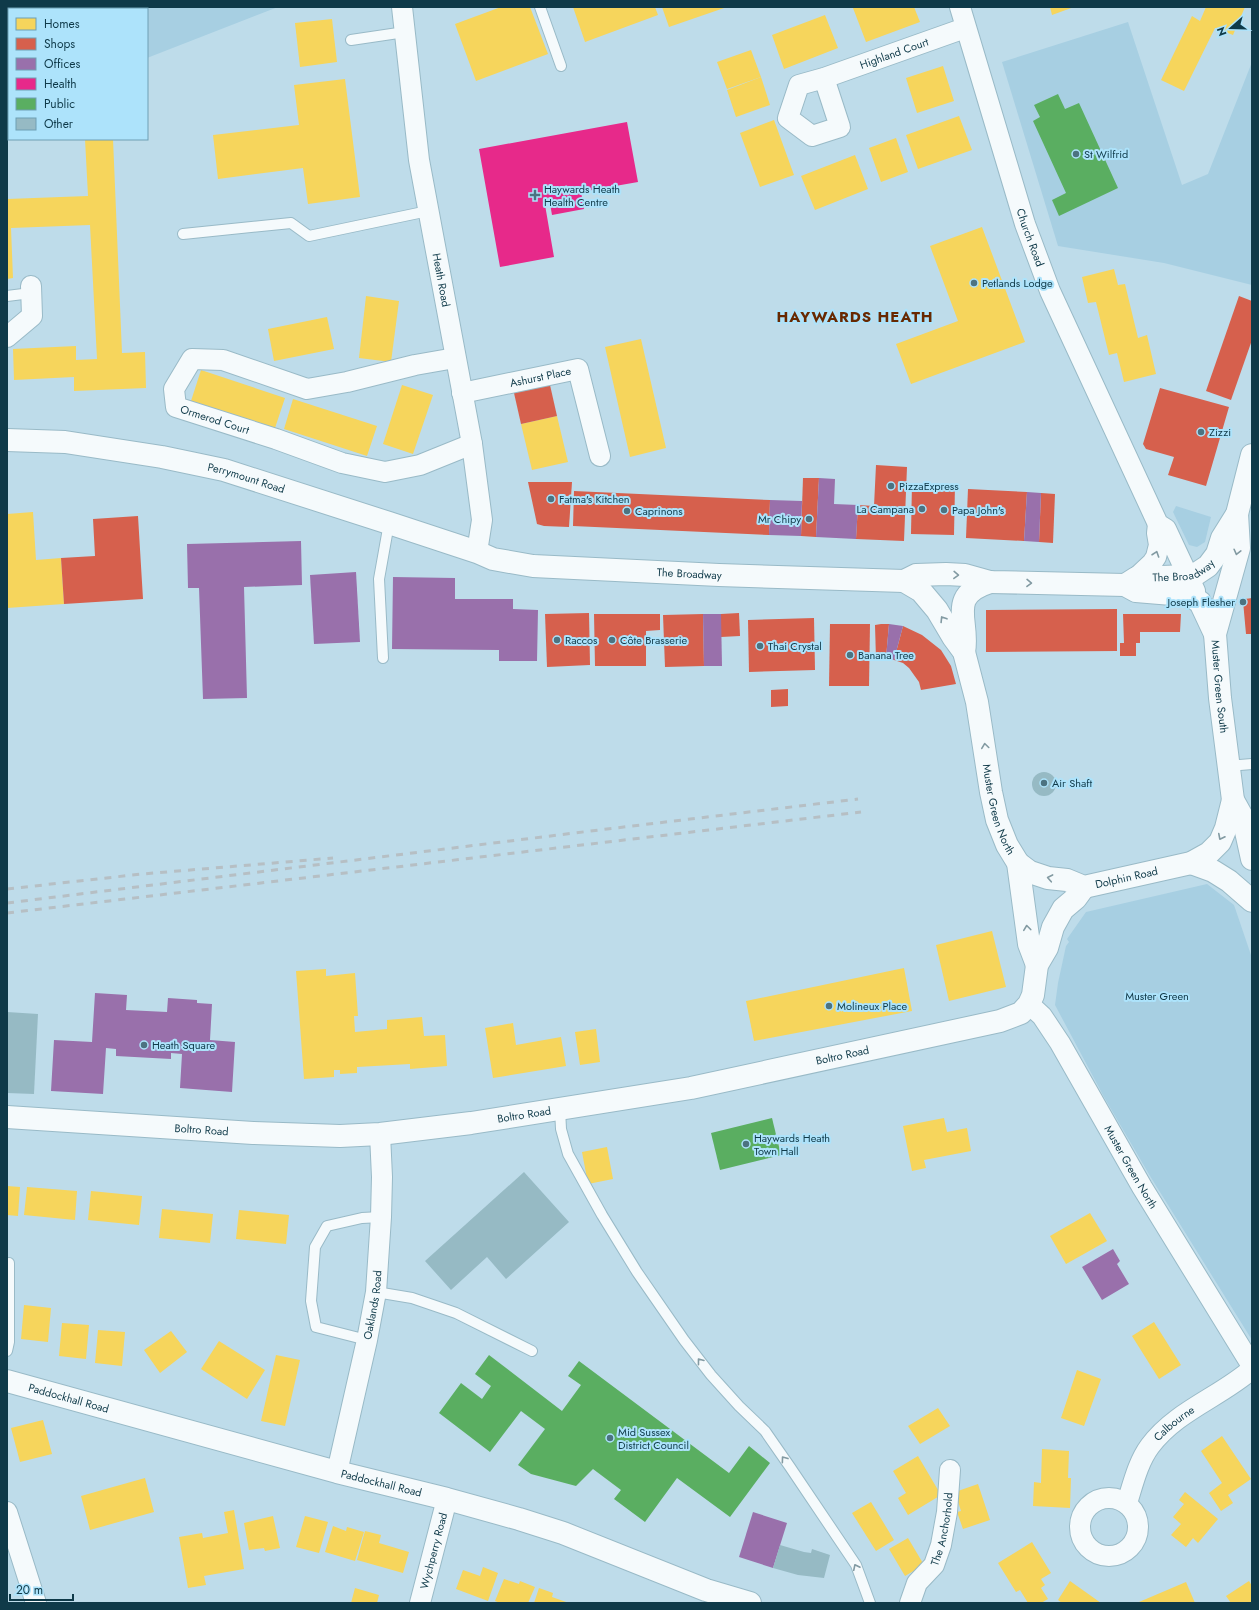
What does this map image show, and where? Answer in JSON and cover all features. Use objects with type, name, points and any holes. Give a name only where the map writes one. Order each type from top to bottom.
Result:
[{"type":"main road","name":"Perrymount Road","points":[[7,440],[65,442],[162,457],[224,470],[477,552]]},
{"type":"main road","points":[[1237,514],[1252,455]]},
{"type":"main road","name":"The Broadway","points":[[964,652],[966,640],[962,612],[964,603],[970,590],[979,585],[990,582],[1131,582],[1196,574],[1208,566],[1217,554],[1222,538],[1237,514]]},
{"type":"main road","name":"Muster Green South","points":[[1237,514],[1239,548],[1215,634],[1220,698],[1233,800],[1243,818],[1252,859]]},
{"type":"main road","name":"The Broadway","points":[[477,552],[493,559],[533,566],[719,575],[904,580],[916,575],[940,574],[965,575],[990,582]]},
{"type":"main road","points":[[904,580],[921,591],[937,610],[964,652]]},
{"type":"main road","name":"The Broadway","points":[[1131,582],[1136,591],[1184,596],[1193,598],[1200,602]]},
{"type":"main road","points":[[1200,602],[1215,634]]},
{"type":"main road","name":"Muster Green North","points":[[964,652],[977,702],[991,792],[997,820],[1007,845],[1018,863],[1029,944],[1037,965]]},
{"type":"main road","name":"Dolphin Road","points":[[1018,863],[1030,872],[1048,878],[1067,880],[1084,887],[1191,864],[1209,853],[1220,842],[1226,828],[1233,800]]},
{"type":"main road","name":"Dolphin Road","points":[[1191,864],[1213,871],[1229,881],[1252,901]]},
{"type":"main road","name":"Muster Green North","points":[[1029,1004],[1033,996],[1037,965],[1047,948],[1053,927],[1063,908],[1076,898],[1084,887]]},
{"type":"main road","name":"Boltro Road","points":[[7,1117],[285,1134],[340,1136],[380,1134],[471,1123],[691,1088],[1000,1021],[1021,1013],[1029,1004]]},
{"type":"main road","name":"Paddockhall Road","points":[[7,1381],[337,1472],[447,1499],[519,1519],[563,1533],[706,1590],[750,1603]]},
{"type":"street","name":"Heath Road","points":[[402,7],[419,160],[472,444],[482,520],[477,552]]},
{"type":"street","name":"Church Road","points":[[960,7],[965,28],[1025,224],[1050,291],[1158,524],[1166,529],[1200,602]]},
{"type":"street","name":"Highland Court","points":[[824,78],[965,28]]},
{"type":"street","points":[[7,337],[32,316],[31,290]]},
{"type":"street","name":"Ormerod Court","points":[[455,358],[415,365],[347,382],[307,389],[223,360],[192,359],[174,389],[176,407],[276,439],[342,463],[385,472],[420,465],[472,444]]},
{"type":"street","name":"Ashurst Place","points":[[462,393],[578,369],[600,456]]},
{"type":"street","name":"Church Road","points":[[1131,582],[1152,563],[1156,557],[1159,545],[1156,533],[1158,524]]},
{"type":"street","name":"Muster Green North","points":[[1029,1004],[1042,1016],[1060,1043],[1142,1187],[1252,1367]]},
{"type":"street","name":"Oaklands Road","points":[[337,1472],[367,1340],[376,1292],[381,1217],[382,1177],[380,1134]]},
{"type":"street","name":"Calbourne","points":[[1127,1503],[1136,1473],[1149,1446],[1174,1421],[1240,1379],[1252,1367]]},
{"type":"street","name":"The Anchorhold","points":[[910,1603],[917,1583],[934,1565],[941,1545],[947,1512],[950,1470]]},
{"type":"street","name":"Wychperry Road","points":[[420,1603],[447,1499]]},
{"type":"street","points":[[7,1512],[36,1603]]},
{"type":"lane","points":[[540,7],[561,66]]},
{"type":"lane","points":[[351,40],[405,32]]},
{"type":"lane","points":[[183,234],[291,223],[309,236],[428,211]]},
{"type":"lane","points":[[7,296],[31,290]]},
{"type":"lane","points":[[383,658],[379,579],[388,523]]},
{"type":"lane","points":[[1228,766],[1252,764]]},
{"type":"lane","points":[[560,1109],[563,1141],[568,1154],[628,1258],[684,1340],[711,1375],[765,1432],[790,1467],[856,1565],[870,1603]]},
{"type":"lane","points":[[367,1340],[316,1327],[311,1301],[316,1247],[328,1226],[362,1218],[381,1217]]},
{"type":"lane","points":[[7,1351],[9,1342],[9,1262]]},
{"type":"lane","points":[[376,1292],[412,1298],[456,1313],[532,1351]]},
{"type":"green space","points":[[7,7],[92,7],[8,8],[7,116]]},
{"type":"green space","points":[[278,7],[148,58],[148,8],[144,8]]},
{"type":"green space","points":[[1128,22],[1182,185],[1208,174],[1252,62],[1252,285],[1164,263],[1058,246],[1002,62]]},
{"type":"green space","points":[[1176,506],[1211,517],[1205,542],[1197,547],[1189,545],[1173,512]]},
{"type":"green space","name":"Muster Green","points":[[1207,884],[1234,905],[1252,955],[1252,1340],[1150,1176],[1104,1097],[1055,1005],[1066,946],[1069,942],[1067,939],[1086,912]]},
{"type":"building: Homes","points":[[501,7],[530,7],[548,54],[476,81],[455,24]]},
{"type":"building: Homes","points":[[573,7],[655,7],[658,15],[585,42]]},
{"type":"building: Homes","points":[[662,7],[727,7],[669,27]]},
{"type":"building: Homes","points":[[914,7],[920,22],[866,42],[853,8]]},
{"type":"building: Homes","points":[[1050,7],[1074,7],[1052,15]]},
{"type":"building: Homes","points":[[1206,7],[1245,7],[1233,35],[1215,28],[1184,91],[1161,80],[1192,16],[1200,21]]},
{"type":"building: Homes","points":[[825,15],[838,48],[784,69],[772,35]]},
{"type":"building: Homes","points":[[332,19],[337,62],[300,67],[295,23]]},
{"type":"building: Homes","points":[[751,50],[761,77],[727,89],[717,62]]},
{"type":"building: Homes","points":[[943,66],[954,101],[917,113],[906,78]]},
{"type":"building: Homes","points":[[761,77],[770,105],[736,117],[727,90]]},
{"type":"building: Homes","points":[[345,79],[360,197],[308,204],[303,168],[218,179],[213,135],[299,125],[294,85]]},
{"type":"building: Homes","points":[[959,116],[972,150],[918,169],[906,135]]},
{"type":"building: Homes","points":[[774,120],[794,175],[760,187],[740,133]]},
{"type":"building: Homes","points":[[896,138],[908,172],[881,182],[869,148]]},
{"type":"building: Homes","points":[[85,140],[113,140],[122,353],[145,352],[146,388],[74,391],[74,377],[14,380],[13,349],[76,346],[76,360],[97,359],[90,225],[11,228],[13,278],[7,279],[7,199],[88,196]]},
{"type":"building: Homes","points":[[855,155],[868,189],[815,210],[801,176]]},
{"type":"building: Homes","name":"Petlands Lodge","points":[[982,227],[1025,342],[911,384],[896,344],[958,321],[930,246]]},
{"type":"building: Homes","points":[[1114,269],[1118,285],[1125,284],[1138,338],[1147,335],[1156,374],[1124,382],[1117,353],[1109,355],[1096,302],[1088,303],[1082,277]]},
{"type":"building: Homes","points":[[366,296],[399,301],[391,362],[359,358]]},
{"type":"building: Homes","points":[[327,317],[334,349],[274,361],[268,329]]},
{"type":"building: Homes","points":[[641,339],[666,448],[630,457],[605,347]]},
{"type":"building: Homes","points":[[201,370],[285,398],[275,428],[191,401]]},
{"type":"building: Homes","points":[[402,385],[433,395],[413,454],[383,444]]},
{"type":"building: Homes","points":[[293,399],[377,426],[367,456],[284,429]]},
{"type":"building: Homes","points":[[557,416],[568,462],[532,470],[521,424]]},
{"type":"building: Homes","points":[[33,512],[36,560],[61,558],[64,604],[7,608],[7,514]]},
{"type":"building: Homes","points":[[992,931],[1006,987],[949,1001],[936,945]]},
{"type":"building: Homes","name":"Molineux Place","points":[[904,968],[912,1011],[754,1041],[746,1001]]},
{"type":"building: Homes","points":[[326,969],[326,976],[355,973],[358,1016],[354,1016],[355,1032],[387,1029],[387,1020],[422,1017],[424,1036],[445,1035],[447,1066],[410,1069],[410,1064],[357,1067],[357,1073],[340,1074],[340,1070],[334,1070],[334,1077],[304,1079],[296,971]]},
{"type":"building: Homes","points":[[513,1023],[516,1045],[561,1037],[566,1066],[493,1078],[485,1028]]},
{"type":"building: Homes","points":[[596,1029],[600,1062],[580,1065],[575,1032]]},
{"type":"building: Homes","points":[[944,1118],[947,1132],[967,1128],[971,1151],[924,1160],[926,1168],[912,1171],[903,1126]]},
{"type":"building: Homes","points":[[607,1147],[613,1179],[588,1184],[582,1152]]},
{"type":"building: Homes","points":[[7,1186],[20,1187],[18,1216],[7,1215]]},
{"type":"building: Homes","points":[[27,1187],[77,1191],[75,1220],[24,1215]]},
{"type":"building: Homes","points":[[91,1191],[142,1196],[139,1225],[88,1220]]},
{"type":"building: Homes","points":[[162,1209],[213,1214],[210,1243],[159,1238]]},
{"type":"building: Homes","points":[[239,1210],[289,1215],[286,1244],[236,1239]]},
{"type":"building: Homes","points":[[1090,1213],[1107,1241],[1066,1264],[1050,1236]]},
{"type":"building: Homes","points":[[24,1305],[51,1308],[48,1342],[21,1339]]},
{"type":"building: Homes","points":[[1154,1322],[1181,1365],[1159,1379],[1132,1336]]},
{"type":"building: Homes","points":[[62,1323],[89,1325],[86,1359],[59,1356]]},
{"type":"building: Homes","points":[[98,1330],[125,1332],[122,1366],[95,1363]]},
{"type":"building: Homes","points":[[171,1331],[187,1352],[160,1373],[144,1350]]},
{"type":"building: Homes","points":[[219,1341],[265,1370],[247,1399],[201,1369]]},
{"type":"building: Homes","points":[[276,1355],[300,1360],[285,1426],[261,1421]]},
{"type":"building: Homes","points":[[1077,1370],[1101,1379],[1084,1426],[1061,1418]]},
{"type":"building: Homes","points":[[938,1408],[950,1426],[920,1444],[908,1426]]},
{"type":"building: Homes","points":[[43,1420],[52,1454],[20,1462],[11,1428]]},
{"type":"building: Homes","points":[[1222,1436],[1251,1479],[1228,1495],[1233,1503],[1221,1511],[1209,1493],[1222,1483],[1201,1451]]},
{"type":"building: Homes","points":[[1042,1449],[1069,1451],[1068,1478],[1071,1478],[1070,1508],[1033,1506],[1034,1482],[1041,1483]]},
{"type":"building: Homes","points":[[918,1456],[941,1495],[908,1515],[898,1498],[906,1493],[893,1471]]},
{"type":"building: Homes","points":[[145,1478],[154,1512],[90,1530],[81,1496]]},
{"type":"building: Homes","points":[[978,1484],[990,1520],[963,1529],[957,1512],[961,1511],[955,1492]]},
{"type":"building: Homes","points":[[1185,1492],[1218,1519],[1198,1543],[1193,1538],[1186,1547],[1171,1535],[1181,1524],[1173,1517],[1184,1504],[1179,1500]]},
{"type":"building: Homes","points":[[871,1502],[894,1540],[876,1551],[852,1513]]},
{"type":"building: Homes","points":[[234,1510],[244,1569],[204,1576],[206,1585],[188,1588],[179,1537],[202,1533],[203,1538],[228,1533],[224,1512]]},
{"type":"building: Homes","points":[[273,1516],[280,1548],[265,1551],[264,1548],[249,1550],[244,1523]]},
{"type":"building: Homes","points":[[305,1516],[328,1522],[319,1553],[296,1547]]},
{"type":"building: Homes","points":[[333,1526],[346,1531],[347,1527],[364,1532],[355,1561],[325,1552]]},
{"type":"building: Homes","points":[[365,1531],[381,1535],[379,1543],[409,1552],[403,1573],[357,1560]]},
{"type":"building: Homes","points":[[908,1538],[924,1565],[905,1576],[889,1549]]},
{"type":"building: Homes","points":[[1032,1542],[1051,1573],[1041,1579],[1045,1585],[1041,1588],[1048,1599],[1041,1603],[1028,1603],[1020,1590],[1016,1592],[998,1563]]},
{"type":"building: Homes","points":[[483,1567],[498,1573],[488,1601],[456,1589],[463,1570],[480,1576]]},
{"type":"building: Homes","points":[[504,1579],[519,1584],[520,1581],[535,1587],[528,1603],[500,1603],[495,1601]]},
{"type":"building: Homes","points":[[1070,1581],[1101,1603],[1062,1603],[1058,1600]]},
{"type":"building: Homes","points":[[1249,1581],[1252,1586],[1252,1603],[1231,1603],[1226,1596]]},
{"type":"building: Homes","points":[[1186,1582],[1195,1603],[1139,1602]]},
{"type":"building: Homes","points":[[355,1588],[379,1595],[377,1603],[351,1603]]},
{"type":"building: Homes","points":[[539,1588],[553,1593],[552,1597],[569,1603],[534,1603]]},
{"type":"building: Shops","points":[[1239,296],[1252,301],[1252,340],[1231,400],[1206,391]]},
{"type":"building: Shops","points":[[550,385],[557,416],[521,424],[514,393]]},
{"type":"building: Shops","name":"Zizzi","points":[[1160,388],[1229,407],[1206,486],[1168,475],[1174,457],[1146,449],[1143,444]]},
{"type":"building: Shops","name":"PizzaExpress","points":[[876,465],[907,467],[904,541],[856,539],[858,505],[874,506]]},
{"type":"building: Shops","name":"Mr Chipy","points":[[803,478],[819,478],[816,537],[801,536]]},
{"type":"building: Shops","name":"Fatma's Kitchen","points":[[528,482],[572,482],[569,527],[544,526],[537,524]]},
{"type":"building: Shops","points":[[912,484],[955,485],[954,535],[911,534]]},
{"type":"building: Shops","points":[[968,489],[1027,492],[1024,541],[966,538]]},
{"type":"building: Shops","points":[[574,491],[770,500],[769,535],[573,526]]},
{"type":"building: Shops","points":[[1041,493],[1055,494],[1053,543],[1039,542]]},
{"type":"building: Shops","points":[[138,516],[143,599],[64,604],[61,558],[95,556],[93,519]]},
{"type":"building: Shops","points":[[1252,598],[1252,634],[1246,634],[1243,601],[1245,599]]},
{"type":"building: Shops","points":[[1117,609],[1117,651],[986,652],[986,610]]},
{"type":"building: Shops","points":[[589,613],[590,665],[547,667],[545,614]]},
{"type":"building: Shops","points":[[739,613],[740,636],[721,637],[721,614]]},
{"type":"building: Shops","name":"Côte Brasserie","points":[[594,614],[660,614],[660,630],[646,631],[646,666],[595,666]]},
{"type":"building: Shops","points":[[703,614],[704,666],[665,667],[663,615]]},
{"type":"building: Shops","points":[[1123,614],[1181,614],[1180,632],[1140,632],[1140,643],[1136,643],[1136,656],[1120,656],[1120,643],[1124,643]]},
{"type":"building: Shops","points":[[814,618],[815,670],[749,672],[748,620]]},
{"type":"building: Shops","name":"Banana Tree","points":[[830,624],[870,624],[869,686],[829,686]]},
{"type":"building: Shops","points":[[889,624],[886,658],[876,659],[875,625]]},
{"type":"building: Shops","points":[[903,626],[922,635],[941,650],[951,666],[956,684],[921,690],[919,682],[909,668],[903,663],[894,660]]},
{"type":"building: Shops","points":[[788,689],[788,706],[771,707],[771,690]]},
{"type":"building: Offices","points":[[819,478],[835,479],[834,504],[858,505],[856,539],[816,537]]},
{"type":"building: Offices","points":[[1027,492],[1041,493],[1039,542],[1024,541]]},
{"type":"building: Offices","points":[[770,500],[802,501],[801,536],[769,535]]},
{"type":"building: Offices","points":[[301,541],[302,585],[244,587],[247,698],[203,699],[199,588],[188,588],[187,544]]},
{"type":"building: Offices","points":[[356,572],[360,642],[314,644],[310,575]]},
{"type":"building: Offices","points":[[393,577],[455,578],[455,599],[513,599],[513,609],[538,610],[537,661],[499,661],[499,650],[392,649]]},
{"type":"building: Offices","points":[[703,614],[721,614],[722,666],[704,666]]},
{"type":"building: Offices","points":[[889,624],[903,626],[894,660],[886,658]]},
{"type":"building: Offices","name":"Heath Square","points":[[95,993],[127,995],[126,1010],[167,1012],[168,998],[197,1000],[197,1003],[212,1004],[210,1040],[235,1042],[232,1092],[180,1088],[182,1054],[171,1053],[171,1059],[116,1056],[116,1049],[106,1048],[103,1094],[51,1091],[54,1040],[92,1042]]},
{"type":"building: Offices","points":[[1113,1249],[1120,1261],[1117,1264],[1129,1284],[1102,1300],[1082,1267]]},
{"type":"building: Offices","points":[[753,1512],[787,1523],[773,1568],[739,1557]]},
{"type":"building: Health","name":"Haywards Heath Health Centre","points":[[627,122],[638,182],[581,192],[584,209],[552,215],[549,198],[544,199],[554,257],[500,267],[479,149]]},
{"type":"building: Public","name":"St Wilfrid","points":[[1058,94],[1065,109],[1079,103],[1118,188],[1059,216],[1052,200],[1066,193],[1033,121],[1040,117],[1034,105]]},
{"type":"building: Public","name":"Haywards Heath Town Hall","points":[[772,1118],[781,1155],[720,1170],[711,1133]]},
{"type":"building: Public","name":"Mid Sussex District Council","points":[[489,1355],[562,1411],[581,1385],[568,1376],[579,1361],[729,1473],[749,1446],[770,1463],[730,1517],[677,1478],[645,1522],[614,1499],[621,1490],[593,1469],[576,1486],[531,1474],[518,1465],[545,1429],[521,1411],[490,1452],[439,1413],[461,1383],[482,1399],[491,1386],[475,1374]]},
{"type":"building: Other","name":"Air Shaft","points":[[1044,772],[1053,775],[1056,784],[1053,793],[1044,796],[1035,793],[1032,784],[1035,775]]},
{"type":"building: Other","points":[[7,1012],[38,1014],[34,1094],[7,1093]]},
{"type":"building: Other","points":[[524,1172],[569,1222],[506,1279],[487,1257],[451,1290],[425,1261]]},
{"type":"building: Other","points":[[780,1545],[811,1553],[812,1549],[830,1555],[824,1578],[798,1575],[773,1568]]},
{"type":"railway","points":[[7,903],[858,799]]},
{"type":"railway","points":[[7,913],[861,812]]},
{"type":"railway","points":[[7,889],[142,874],[333,858]]},
{"type":"place","name":"St Wilfrid","points":[[1076,154]]},
{"type":"place","name":"Haywards Heath Health Centre","points":[[535,195]]},
{"type":"place","name":"Petlands Lodge","points":[[974,283]]},
{"type":"place","name":"Zizzi","points":[[1201,432]]},
{"type":"place","name":"PizzaExpress","points":[[891,486]]},
{"type":"place","name":"Fatma's Kitchen","points":[[551,499]]},
{"type":"place","name":"La Campana","points":[[922,509]]},
{"type":"place","name":"Papa John's","points":[[944,510]]},
{"type":"place","name":"Caprinons","points":[[627,511]]},
{"type":"place","name":"Mr Chipy","points":[[809,519]]},
{"type":"place","name":"Joseph Flesher","points":[[1243,602]]},
{"type":"place","name":"Raccos","points":[[557,640]]},
{"type":"place","name":"Côte Brasserie","points":[[612,640]]},
{"type":"place","name":"Thai Crystal","points":[[760,646]]},
{"type":"place","name":"Banana Tree","points":[[850,655]]},
{"type":"place","name":"Air Shaft","points":[[1044,783]]},
{"type":"place","name":"Molineux Place","points":[[829,1006]]},
{"type":"place","name":"Heath Square","points":[[144,1045]]},
{"type":"place","name":"Haywards Heath Town Hall","points":[[746,1144]]},
{"type":"place","name":"Mid Sussex District Council","points":[[610,1438]]},
{"type":"district","name":"HAYWARDS HEATH","points":[[855,317]]}]
